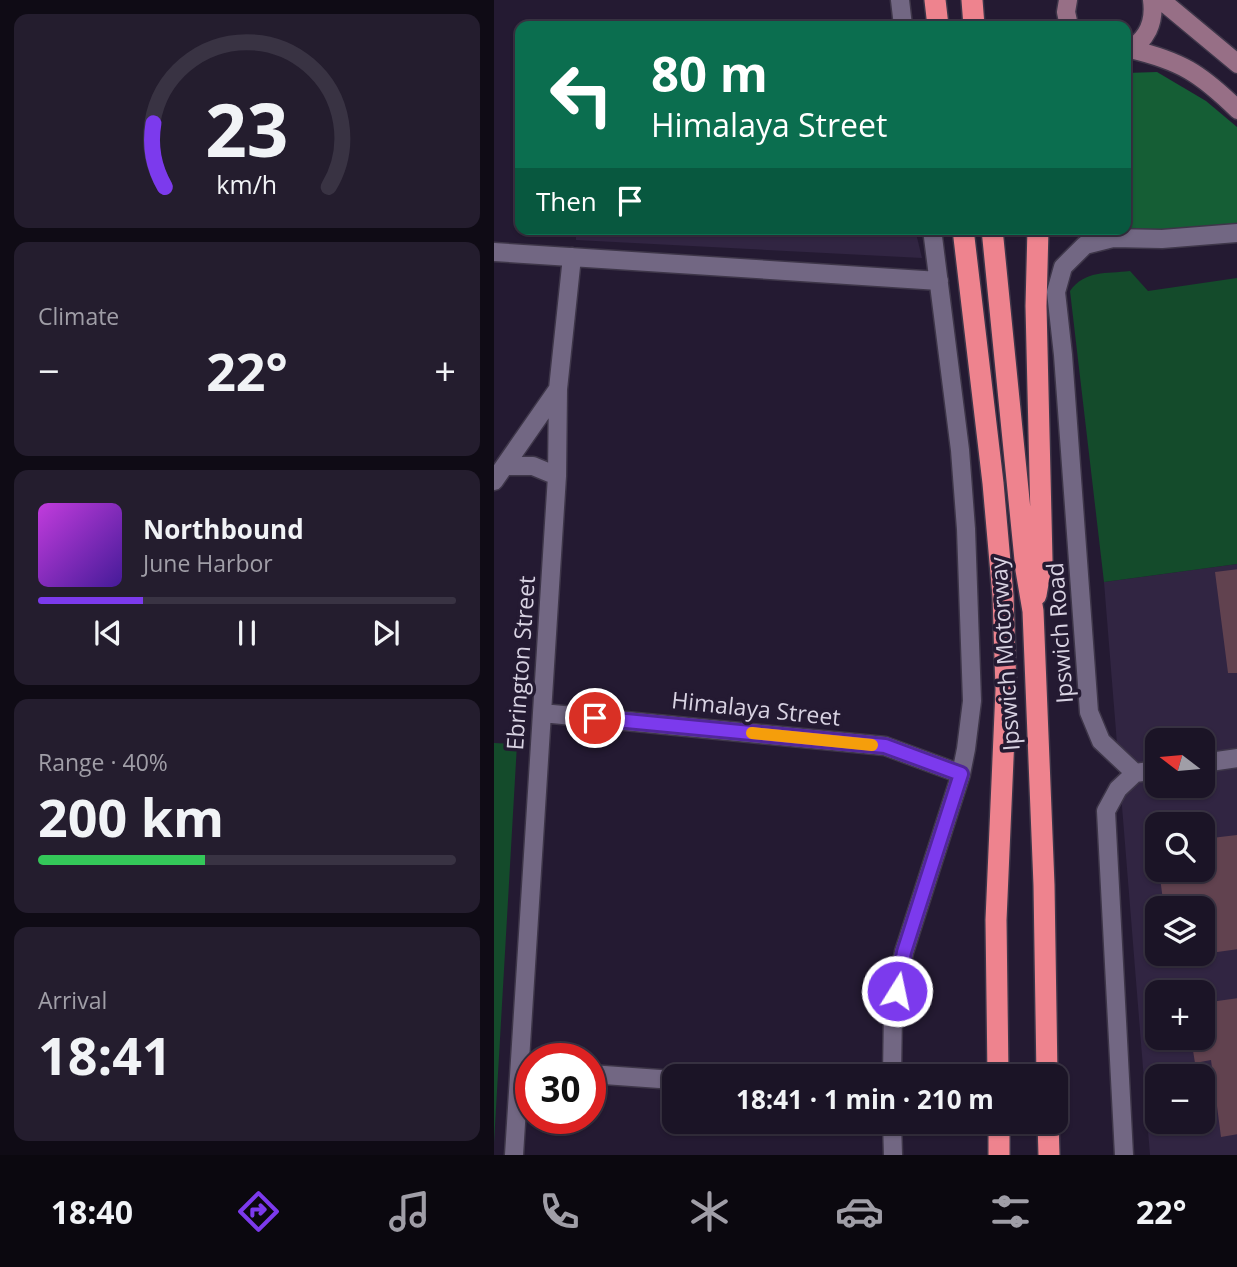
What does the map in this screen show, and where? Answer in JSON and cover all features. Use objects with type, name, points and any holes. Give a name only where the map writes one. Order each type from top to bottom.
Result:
[{"type":"highway","points":[[935,0],[937,21]]},
{"type":"highway","points":[[972,0],[974,21]]},
{"type":"highway","name":"Ipswich Motorway","points":[[964,235],[993,483],[1003,596],[1006,690],[996,920],[998,1064]]},
{"type":"highway","name":"Ipswich Motorway","points":[[993,235],[1026,570],[1034,611],[1044,885],[1047,1064]]},
{"type":"highway","points":[[1034,611],[1042,560],[1036,319],[1038,235]]},
{"type":"highway","points":[[999,1134],[999,1155]]},
{"type":"highway","points":[[1048,1134],[1049,1155]]},
{"type":"main road","points":[[1131,48],[1141,41],[1149,29],[1153,16],[1152,0]]},
{"type":"main road","points":[[1161,0],[1238,64]]},
{"type":"main road","points":[[1131,51],[1166,58],[1195,72],[1238,110]]},
{"type":"street","points":[[900,0],[903,21]]},
{"type":"street","name":"Ipswich Road","points":[[1135,773],[1101,741],[1089,712],[1072,463],[1056,292],[1063,267],[1085,245],[1113,238],[1162,239],[1238,233]]},
{"type":"street","points":[[892,1064],[893,1011],[904,952],[961,774],[972,701],[966,529],[960,450],[933,235]]},
{"type":"street","points":[[494,252],[939,281]]},
{"type":"street","name":"Ebrington Street","points":[[526,1043],[542,713],[557,476],[558,389],[572,257]]},
{"type":"street","points":[[494,481],[558,389]]},
{"type":"street","points":[[506,466],[533,466],[557,476]]},
{"type":"street","name":"Himalaya Street","points":[[542,713],[885,746],[961,774]]},
{"type":"street","points":[[1215,761],[1238,758]]},
{"type":"street","points":[[1124,1155],[1106,811],[1118,789],[1135,773],[1145,772]]},
{"type":"street","points":[[606,1075],[662,1079]]},
{"type":"street","name":"Ebrington Street","points":[[514,1155],[517,1134]]},
{"type":"street","points":[[892,1134],[892,1155]]},
{"type":"shaded area","points":[[576,235],[916,235],[922,258],[576,240]]},
{"type":"shaded area","points":[[1237,564],[1237,1155],[1150,1155],[1148,1134],[1215,1134],[1215,1064],[1145,1064],[1145,1093],[1104,582]]},
{"type":"green space","points":[[1157,72],[1206,101],[1237,127],[1237,224],[1168,231],[1131,228],[1131,73]]},
{"type":"green space","points":[[1130,271],[1148,291],[1237,278],[1237,564],[1104,582],[1070,291],[1089,276]]},
{"type":"green space","points":[[494,743],[517,744],[494,1143]]},
{"type":"building","points":[[1238,569],[1238,673],[1228,673],[1215,572]]},
{"type":"building","points":[[1238,835],[1238,949],[1215,952],[1215,896],[1162,896],[1161,882],[1215,882],[1215,838]]},
{"type":"building","points":[[1238,998],[1238,1134],[1221,1137],[1215,1091],[1215,1064],[1212,1064],[1211,1060],[1195,1063],[1193,1050],[1215,1050],[1215,1001]]},
{"type":"slow traffic","points":[[752,733],[872,745]]},
{"type":"route","points":[[595,718],[885,746],[961,774],[904,952],[897,991]]}]
